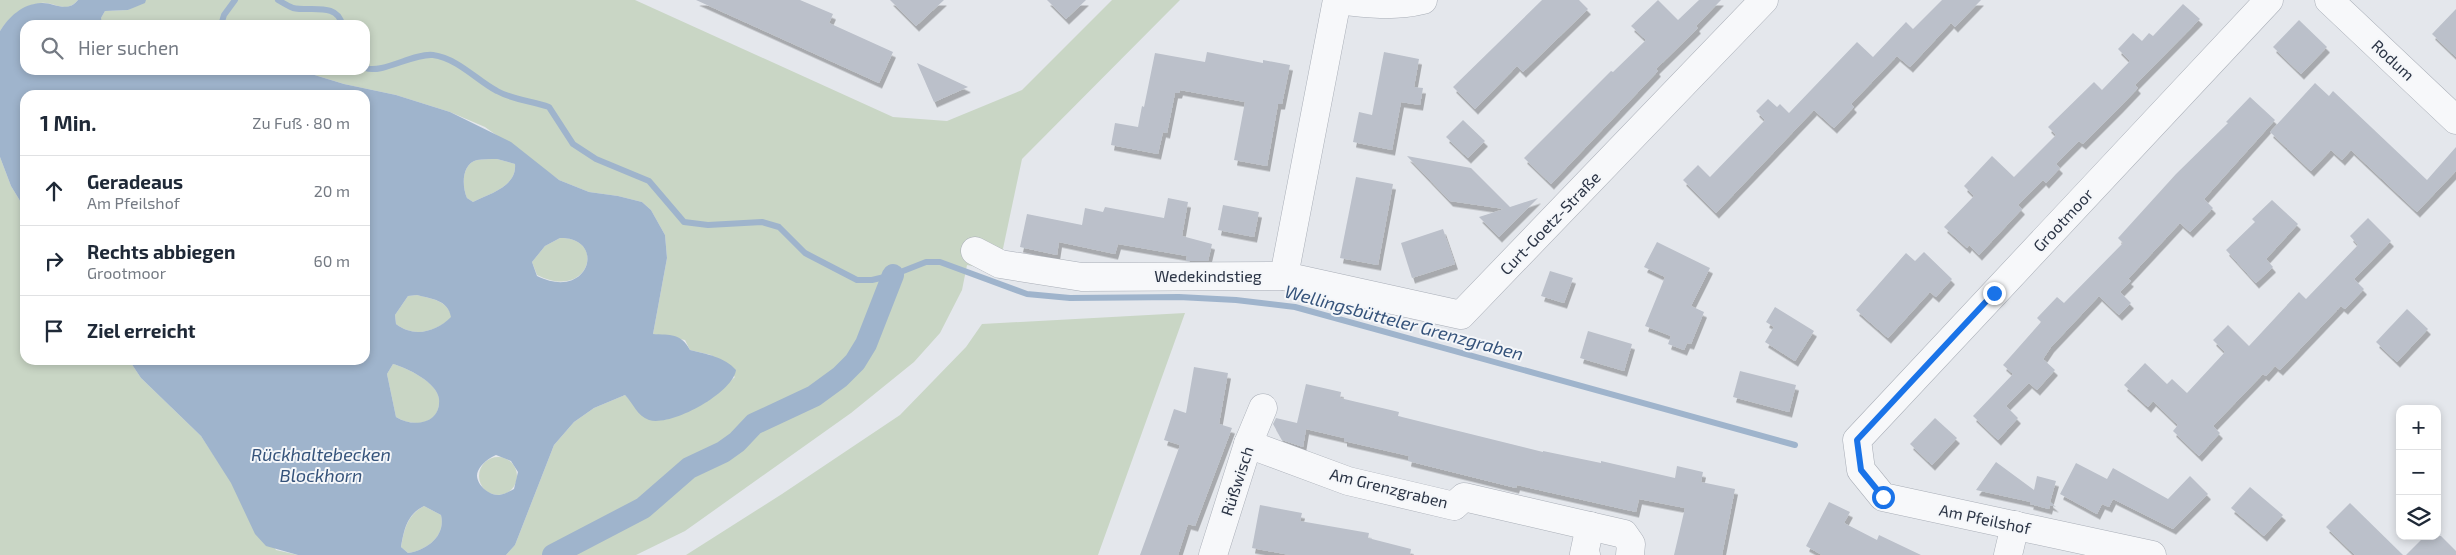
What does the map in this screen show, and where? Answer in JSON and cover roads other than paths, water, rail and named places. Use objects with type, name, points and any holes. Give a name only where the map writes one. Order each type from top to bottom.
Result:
[{"type":"street","points":[[1338,0],[1383,4],[1423,0]]},
{"type":"street","name":"Wedekindstieg","points":[[975,251],[1000,264],[1082,277],[1284,276],[1338,0]]},
{"type":"street","name":"Curt-Goetz-Straße","points":[[1284,276],[1461,315],[1764,0]]},
{"type":"street","name":"Grootmoor","points":[[1857,440],[2269,0]]},
{"type":"street","name":"Rodum","points":[[2329,0],[2456,120]]},
{"type":"street","name":"Rüßwisch","points":[[1213,555],[1248,444],[1263,408]]},
{"type":"street","name":"Am Pfeilshof","points":[[1857,440],[1861,470],[1883,497],[2152,555]]},
{"type":"street","name":"Am Grenzgraben","points":[[1248,444],[1348,481],[1454,506],[1464,497],[1624,534],[1631,544],[1630,555]]},
{"type":"street","points":[[2008,555],[2015,525]]},
{"type":"street","points":[[1586,555],[1584,554],[1590,526]]},
{"type":"water","name":"Rückhaltebecken Blockhorn","points":[[78,0],[146,0],[145,3],[128,10],[105,11],[101,20],[20,20],[20,75],[314,75],[344,84],[396,95],[450,112],[511,142],[559,180],[589,192],[642,202],[651,210],[665,235],[667,258],[653,334],[674,336],[683,340],[690,350],[726,362],[736,370],[732,379],[713,398],[700,406],[671,418],[659,421],[645,418],[625,395],[594,408],[574,422],[554,445],[515,545],[506,555],[298,555],[266,546],[255,534],[231,483],[201,436],[141,378],[132,365],[370,365],[370,90],[20,90],[20,201],[11,186],[0,157],[0,31],[12,16],[28,6],[46,3],[65,7]],"holes":[[[497,159],[515,164],[512,178],[501,188],[473,202],[467,198],[465,193],[465,171],[472,162],[477,160]],[[560,238],[575,240],[584,247],[587,256],[586,266],[580,275],[570,281],[555,282],[537,276],[532,262],[545,246]],[[417,295],[434,299],[447,307],[451,317],[439,326],[425,331],[417,332],[403,328],[396,324],[395,315],[408,296]],[[393,364],[413,372],[433,387],[439,399],[436,414],[431,419],[418,423],[396,417],[387,374]],[[496,455],[511,461],[518,472],[514,489],[499,495],[490,493],[482,488],[477,475],[479,468]],[[424,506],[441,515],[441,529],[434,541],[422,549],[408,553],[401,547],[405,529],[410,518],[418,509]]]},
{"type":"waterway","name":"Wellingsbütteler Grenzgraben","points":[[222,20],[235,0]]},
{"type":"waterway","name":"Wellingsbütteler Grenzgraben","points":[[278,0],[293,8],[329,11],[335,13],[340,20]]},
{"type":"waterway","name":"Wellingsbütteler Grenzgraben","points":[[370,69],[389,66],[425,55],[442,57],[459,65],[503,94],[549,107],[573,144],[596,159],[649,181],[684,222],[708,225],[762,222],[779,227],[805,253],[857,280],[872,280],[893,275],[926,262],[940,262],[1027,294],[1070,298],[1179,297],[1236,300],[1295,307],[1795,445]]},
{"type":"waterway","points":[[553,555],[643,508],[689,468],[723,452],[737,442],[754,424],[814,396],[840,377],[855,362],[866,344],[893,275]]}]
